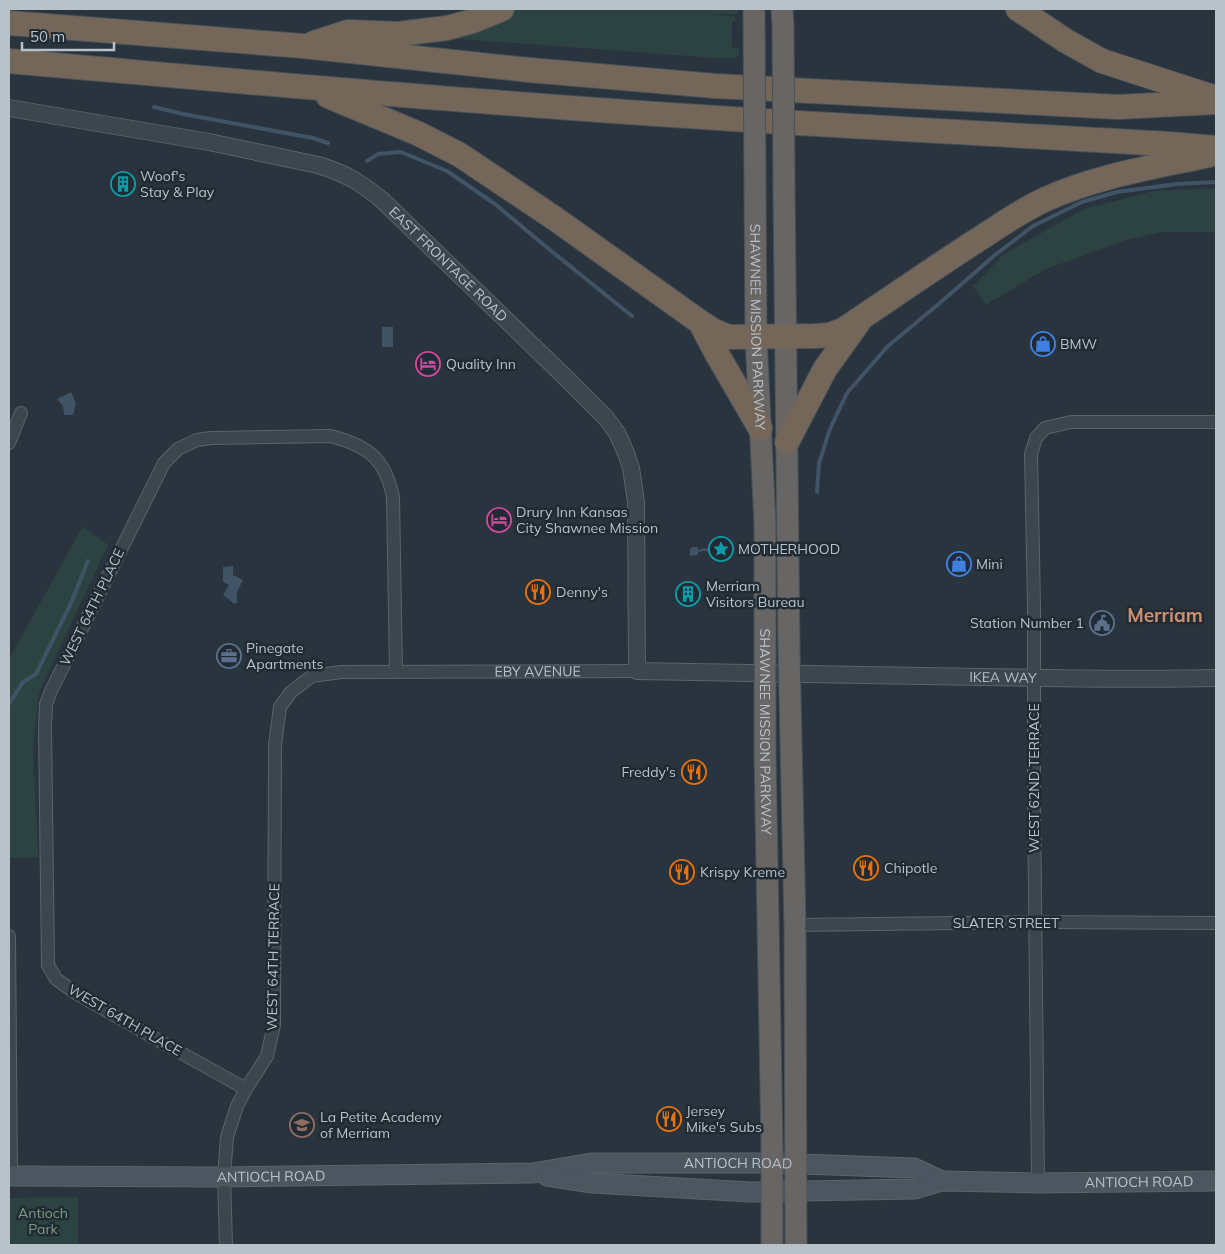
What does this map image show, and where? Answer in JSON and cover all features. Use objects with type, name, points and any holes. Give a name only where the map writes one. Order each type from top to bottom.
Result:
[{"type":"highway","points":[[303,46],[348,32],[398,34],[447,28],[473,21],[502,9]]},
{"type":"highway","name":"SHAWNEE MISSION PARKWAY","points":[[754,9],[756,337],[765,524],[765,752],[773,1163],[772,1245]]},
{"type":"highway","points":[[1018,9],[1066,42],[1102,61],[1216,98]]},
{"type":"highway","name":"SHAWNEE MISSION PARKWAY","points":[[783,17],[790,674],[795,925],[796,1245]]},
{"type":"highway","points":[[9,23],[303,46],[529,70],[715,86],[1118,107],[1216,102]]},
{"type":"highway","points":[[9,61],[308,88],[677,116],[1158,143],[1216,148]]},
{"type":"highway","points":[[308,88],[419,134],[460,155],[557,220],[700,322],[714,331],[730,337],[829,335],[844,330],[933,269],[1044,200],[1079,186],[1120,174],[1216,154]]},
{"type":"highway","points":[[787,442],[825,369],[861,318]]},
{"type":"highway","points":[[700,322],[716,354],[760,428]]},
{"type":"highway","points":[[767,845],[786,915],[795,925]]},
{"type":"main road","name":"ANTIOCH ROAD","points":[[533,1174],[591,1162],[773,1163],[914,1168],[942,1180]]},
{"type":"main road","name":"ANTIOCH ROAD","points":[[10,1176],[224,1178],[533,1174],[592,1183],[751,1192],[915,1189],[942,1180],[1038,1183],[1216,1181]]},
{"type":"street","name":"EAST FRONTAGE ROAD","points":[[9,108],[209,142],[318,165],[334,170],[364,185],[382,200],[564,376],[606,418],[617,433],[631,468],[636,502],[637,671]]},
{"type":"street","points":[[9,443],[21,413]]},
{"type":"street","name":"WEST 62ND TERRACE","points":[[1038,1183],[1034,606],[1031,454],[1036,438],[1045,428],[1071,422],[1216,422]]},
{"type":"street","name":"WEST 64TH PLACE","points":[[246,1088],[74,992],[56,979],[48,965],[46,704],[164,463],[178,448],[197,440],[211,438],[330,436],[361,446],[376,458],[386,473],[393,497],[396,671]]},
{"type":"street","name":"EBY AVENUE","points":[[291,692],[312,676],[341,672],[637,671],[790,674]]},
{"type":"street","name":"IKEA WAY","points":[[790,674],[1136,679],[1216,678]]},
{"type":"street","name":"WEST 64TH TERRACE","points":[[226,1245],[224,1178],[228,1137],[237,1106],[246,1088],[267,1056],[274,1025],[275,745],[280,707],[291,692]]},
{"type":"street","name":"SLATER STREET","points":[[795,925],[1035,922],[1216,923]]},
{"type":"street","points":[[9,936],[10,1176]]},
{"type":"green space","points":[[508,9],[738,9],[738,14],[713,15],[734,16],[737,21],[732,21],[732,45],[739,49],[739,54],[735,58],[716,58],[448,38]]},
{"type":"green space","points":[[1216,188],[1216,232],[1162,232],[1126,240],[1046,269],[986,305],[973,286],[1004,254],[1084,209],[1153,191]]},
{"type":"green space","points":[[83,526],[108,545],[39,692],[33,746],[38,857],[9,858],[9,659]]},
{"type":"green space","name":"Antioch Park","points":[[78,1197],[78,1245],[9,1245],[9,1198]]},
{"type":"water","points":[[382,327],[393,327],[393,347],[382,347]]},
{"type":"water","points":[[71,392],[76,403],[73,415],[64,415],[63,406],[57,399]]},
{"type":"water","points":[[713,542],[727,542],[726,559],[713,560],[713,552],[704,551],[698,552],[698,555],[690,556],[690,549],[693,547],[697,547],[699,550],[704,548],[713,550]]},
{"type":"water","points":[[233,566],[233,575],[243,580],[237,592],[237,603],[233,603],[223,595],[229,585],[223,582],[223,567]]},
{"type":"waterway","points":[[154,107],[313,138],[328,143]]},
{"type":"waterway","points":[[367,161],[378,154],[401,152],[447,171],[495,204],[632,316]]},
{"type":"waterway","points":[[817,492],[819,463],[830,429],[847,393],[888,346],[995,255],[1033,226],[1082,202],[1117,192],[1177,184],[1216,182]]},
{"type":"waterway","points":[[9,704],[23,682],[36,674],[71,603],[88,561]]},
{"type":"place","name":"Woof's Stay & Play","points":[[123,184]]},
{"type":"place","name":"BMW","points":[[1043,344]]},
{"type":"place","name":"Quality Inn","points":[[428,364]]},
{"type":"place","name":"Drury Inn Kansas City Shawnee Mission","points":[[499,520]]},
{"type":"place","name":"MOTHERHOOD","points":[[721,549]]},
{"type":"place","name":"Mini","points":[[959,564]]},
{"type":"place","name":"Denny's","points":[[538,592]]},
{"type":"place","name":"Merriam Visitors Bureau","points":[[688,594]]},
{"type":"place","name":"Station Number 1","points":[[1102,623]]},
{"type":"place","name":"Pinegate Apartments","points":[[229,656]]},
{"type":"place","name":"Freddy's","points":[[694,772]]},
{"type":"place","name":"Chipotle","points":[[866,868]]},
{"type":"place","name":"Krispy Kreme","points":[[682,872]]},
{"type":"place","name":"Jersey Mike's Subs","points":[[669,1119]]},
{"type":"place","name":"La Petite Academy of Merriam","points":[[302,1125]]},
{"type":"district","name":"Merriam","points":[[1165,615]]}]
